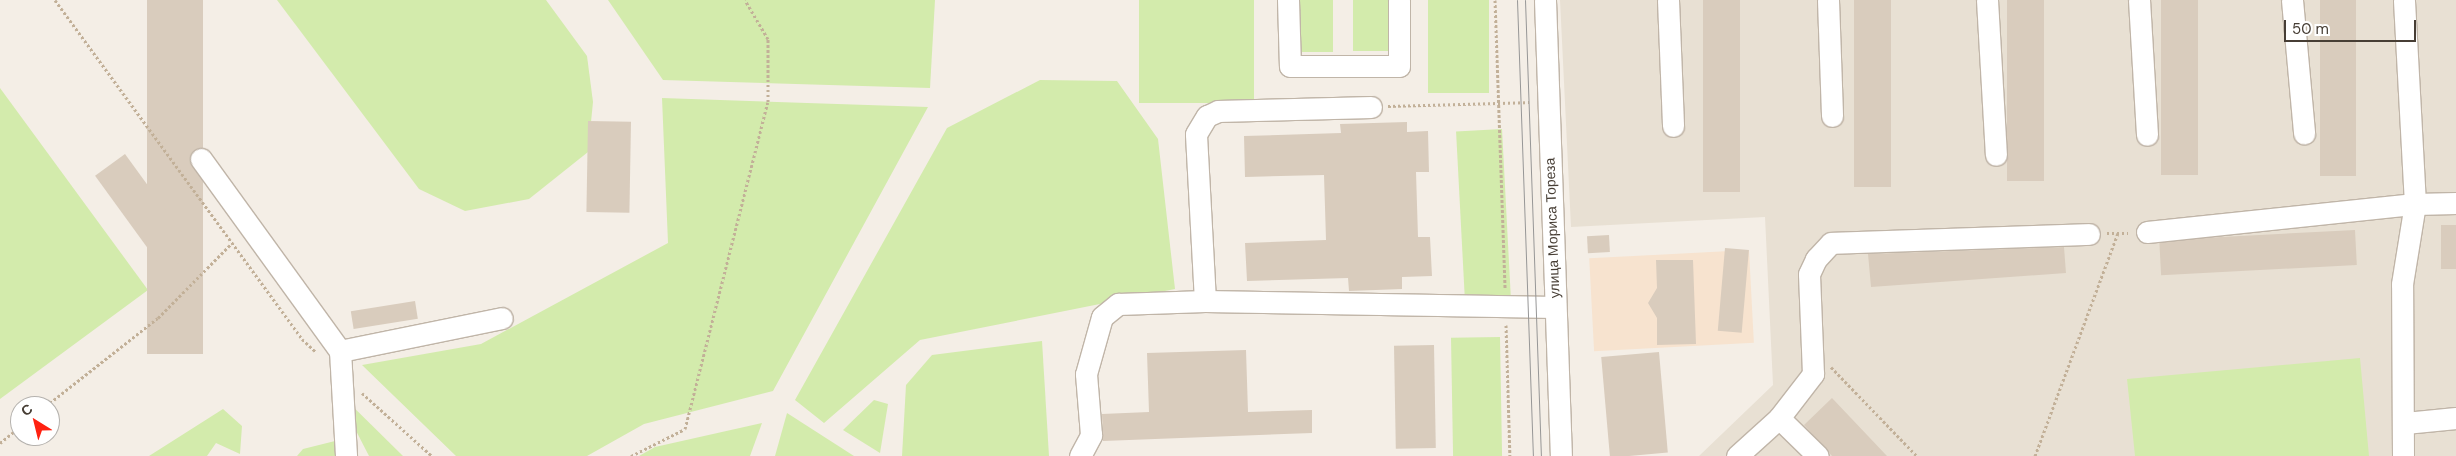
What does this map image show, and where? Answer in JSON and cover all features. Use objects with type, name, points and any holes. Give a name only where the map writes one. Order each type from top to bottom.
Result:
[{"type":"street","points":[[1288,0],[1290,66],[1399,66],[1399,0]]},
{"type":"street","name":"улица Мориса Тореза","points":[[1545,0],[1561,456]]},
{"type":"street","points":[[1668,0],[1673,126]]},
{"type":"street","points":[[1828,0],[1832,116]]},
{"type":"street","points":[[1987,0],[1996,155]]},
{"type":"street","points":[[2139,0],[2147,135]]},
{"type":"street","points":[[2292,0],[2304,133]]},
{"type":"street","points":[[2403,456],[2402,284],[2415,204],[2404,0]]},
{"type":"street","points":[[1205,301],[1196,134],[1207,116],[1218,111],[1371,107]]},
{"type":"street","points":[[201,159],[340,351],[346,456]]},
{"type":"street","points":[[2147,232],[2415,204],[2456,203]]},
{"type":"street","points":[[1737,456],[1779,418],[1814,374],[1816,358],[1809,274],[1816,259],[1831,243],[2089,234]]},
{"type":"street","points":[[1080,456],[1091,435],[1086,374],[1102,317],[1118,304],[1129,302],[1205,301],[1505,308],[1555,307]]},
{"type":"street","points":[[340,351],[502,318]]},
{"type":"street","points":[[1779,418],[1818,456]]},
{"type":"street","points":[[2404,423],[2456,418]]},
{"type":"path","points":[[631,456],[685,429],[768,102],[768,39],[745,0]]},
{"type":"path","points":[[1495,0],[1510,456]]},
{"type":"path","points":[[1371,107],[1520,102]]},
{"type":"path","points":[[2089,234],[2147,232]]},
{"type":"path","points":[[2035,456],[2118,233]]},
{"type":"path","points":[[59,396],[158,318],[232,243]]},
{"type":"path","points":[[1816,358],[1830,365],[1917,456]]},
{"type":"path","points":[[0,443],[10,435]]},
{"type":"shaded area","points":[[1560,0],[2456,0],[2456,456],[1699,456],[1773,385],[1765,217],[1571,227]]},
{"type":"shaded area","points":[[1749,250],[1754,343],[1594,351],[1589,258]]},
{"type":"green space","points":[[277,0],[546,0],[587,56],[593,102],[588,152],[529,199],[465,211],[419,189]]},
{"type":"green space","points":[[608,0],[935,0],[930,88],[663,80]]},
{"type":"green space","points":[[1139,0],[1254,0],[1254,103],[1139,103]]},
{"type":"green space","points":[[1298,0],[1333,0],[1333,52],[1298,52]]},
{"type":"green space","points":[[1353,0],[1388,0],[1388,51],[1353,51]]},
{"type":"green space","points":[[1428,0],[1489,0],[1489,93],[1428,93]]},
{"type":"green space","points":[[1040,80],[1117,81],[1158,139],[1175,289],[920,340],[824,423],[795,400],[947,128]]},
{"type":"green space","points":[[0,88],[148,290],[0,399]]},
{"type":"green space","points":[[662,98],[928,107],[773,391],[644,424],[587,456],[456,456],[362,365],[481,344],[668,243]]},
{"type":"green space","points":[[1502,129],[1511,298],[1465,300],[1456,131]]},
{"type":"green space","points":[[1500,337],[1502,456],[1453,456],[1451,338]]},
{"type":"green space","points":[[1042,341],[1049,456],[902,456],[906,385],[932,355]]},
{"type":"green space","points":[[2360,358],[2369,456],[2135,456],[2127,379]]},
{"type":"green space","points":[[334,388],[403,456],[369,456]]},
{"type":"green space","points":[[874,400],[888,404],[880,453],[843,430]]},
{"type":"green space","points":[[223,409],[242,426],[240,454],[216,443],[207,456],[149,456]]},
{"type":"green space","points":[[787,413],[854,456],[775,456]]},
{"type":"green space","points":[[762,423],[750,456],[639,456],[655,447]]},
{"type":"green space","points":[[339,440],[354,456],[297,456],[303,449]]},
{"type":"building","points":[[147,0],[203,0],[203,354],[147,354]]},
{"type":"building","points":[[1703,0],[1740,0],[1740,192],[1703,192]]},
{"type":"building","points":[[1854,0],[1891,0],[1891,187],[1854,187]]},
{"type":"building","points":[[2007,0],[2044,0],[2044,181],[2007,181]]},
{"type":"building","points":[[2161,0],[2198,0],[2198,175],[2161,175]]},
{"type":"building","points":[[2320,0],[2356,0],[2356,176],[2320,176]]},
{"type":"building","points":[[588,121],[631,122],[629,213],[586,212]]},
{"type":"building","points":[[1407,122],[1407,132],[1428,131],[1429,172],[1416,172],[1418,237],[1430,237],[1432,276],[1402,277],[1402,289],[1349,291],[1348,278],[1247,281],[1245,243],[1326,240],[1324,175],[1245,177],[1244,136],[1341,133],[1340,124]]},
{"type":"building","points":[[125,154],[196,251],[166,273],[95,176]]},
{"type":"building","points":[[2441,225],[2456,225],[2456,269],[2441,269]]},
{"type":"building","points":[[2355,230],[2357,265],[2161,275],[2159,240]]},
{"type":"building","points":[[1609,235],[1610,252],[1588,253],[1587,236]]},
{"type":"building","points":[[2064,247],[2066,273],[1871,287],[1868,254]]},
{"type":"building","points":[[1725,248],[1749,250],[1742,333],[1718,331]]},
{"type":"building","points":[[1656,260],[1693,260],[1696,344],[1657,345],[1657,318],[1648,303],[1657,288]]},
{"type":"building","points":[[415,301],[418,319],[354,329],[351,311]]},
{"type":"building","points":[[1434,345],[1436,448],[1396,449],[1394,346]]},
{"type":"building","points":[[1246,350],[1248,412],[1312,410],[1312,433],[1103,441],[1102,414],[1149,412],[1147,353]]},
{"type":"building","points":[[1659,352],[1668,453],[1610,456],[1601,357]]},
{"type":"building","points":[[1832,398],[1887,456],[1832,456],[1804,425]]},
{"type":"tram line","points":[[1517,0],[1533,456]]},
{"type":"tram line","points":[[1525,0],[1541,456]]}]
